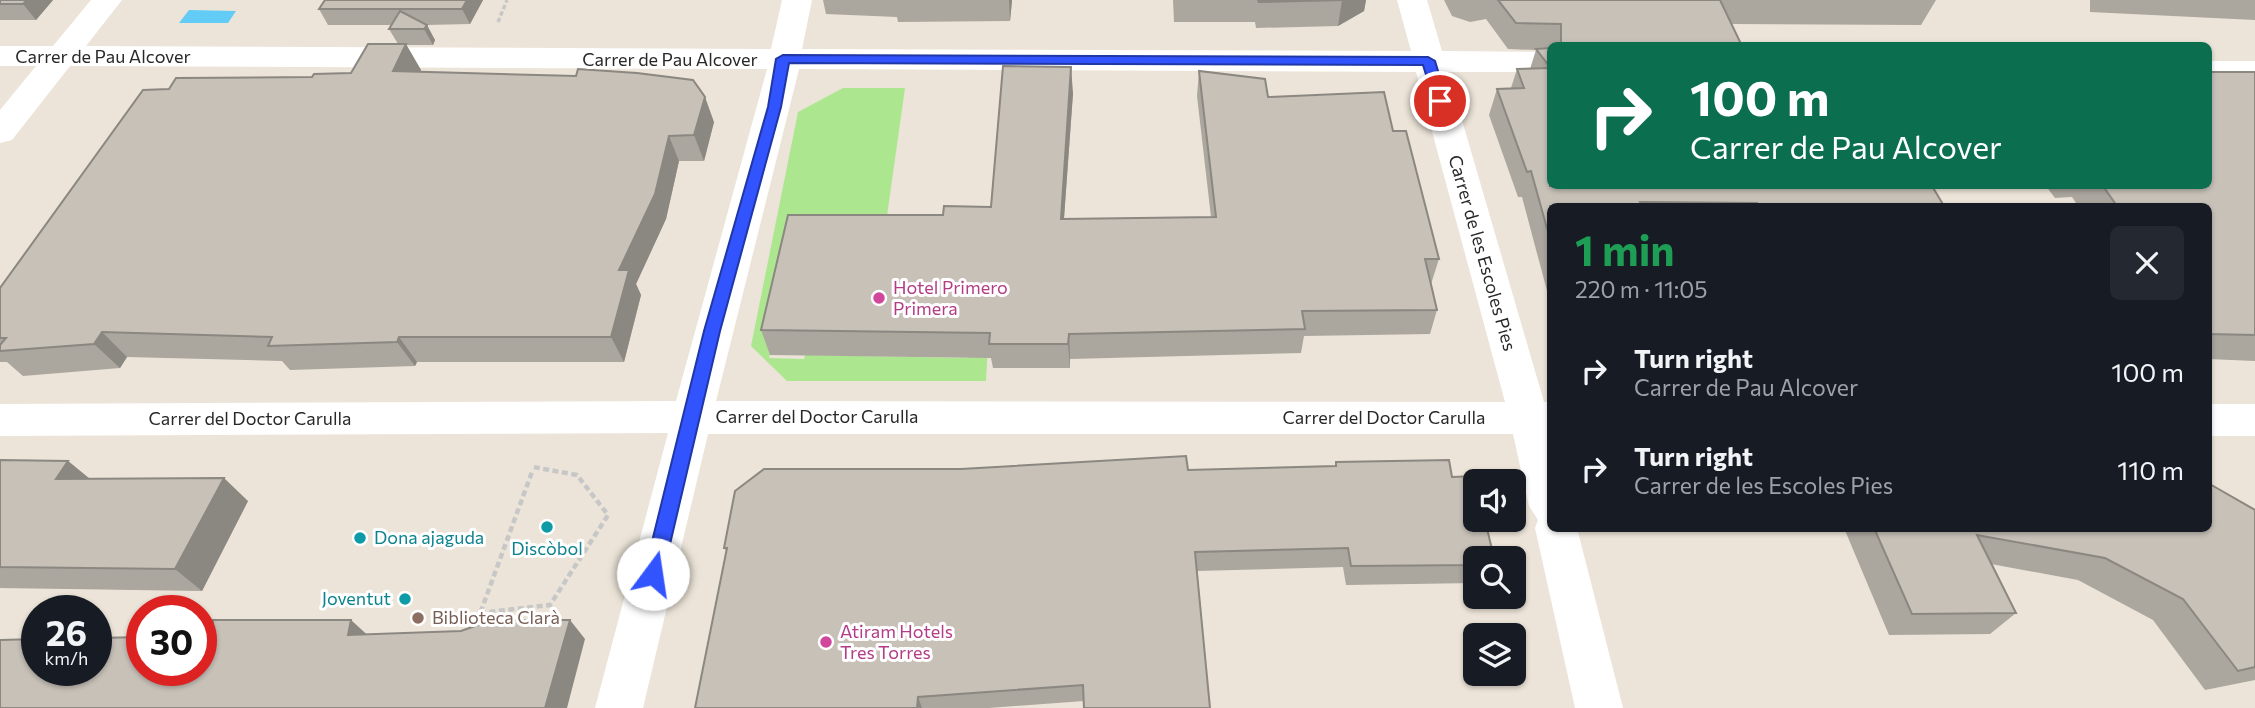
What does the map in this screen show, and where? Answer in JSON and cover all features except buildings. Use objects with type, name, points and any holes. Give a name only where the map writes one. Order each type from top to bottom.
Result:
[{"type":"street","points":[[0,132],[107,0]]},
{"type":"street","points":[[619,708],[693,418],[712,331],[775,107],[797,0]]},
{"type":"street","name":"Carrer de les Escoles Pies","points":[[1412,0],[1428,61],[1540,418],[1547,480]]},
{"type":"street","name":"Carrer de Pau Alcover","points":[[0,56],[1547,62]]},
{"type":"street","points":[[2212,71],[2255,71]]},
{"type":"street","name":"Carrer del Doctor Carulla","points":[[0,420],[1540,418]]},
{"type":"street","points":[[2212,419],[2255,420]]},
{"type":"street","points":[[1557,532],[1599,708]]},
{"type":"path","points":[[470,638],[533,469],[577,475],[608,515],[550,605],[480,613]]},
{"type":"green space","points":[[843,88],[905,88],[886,223],[995,223],[986,381],[787,381],[751,346],[798,112]],"holes":[[[981,232],[968,358],[805,355],[804,359],[769,358],[798,233]]]},
{"type":"water","points":[[189,10],[236,11],[228,23],[179,23]]},
{"type":"place","name":"Hotel Primero Primera","points":[[879,298]]},
{"type":"place","name":"Discòbol","points":[[547,527]]},
{"type":"place","name":"Dona ajaguda","points":[[360,538]]},
{"type":"place","name":"Joventut","points":[[405,599]]},
{"type":"place","name":"Biblioteca Clarà","points":[[418,618]]},
{"type":"place","name":"Atiram Hotels Tres Torres","points":[[826,642]]},
{"type":"route","points":[[653,574],[687,443],[712,331],[775,107],[783,59],[1428,61],[1440,101]]}]
